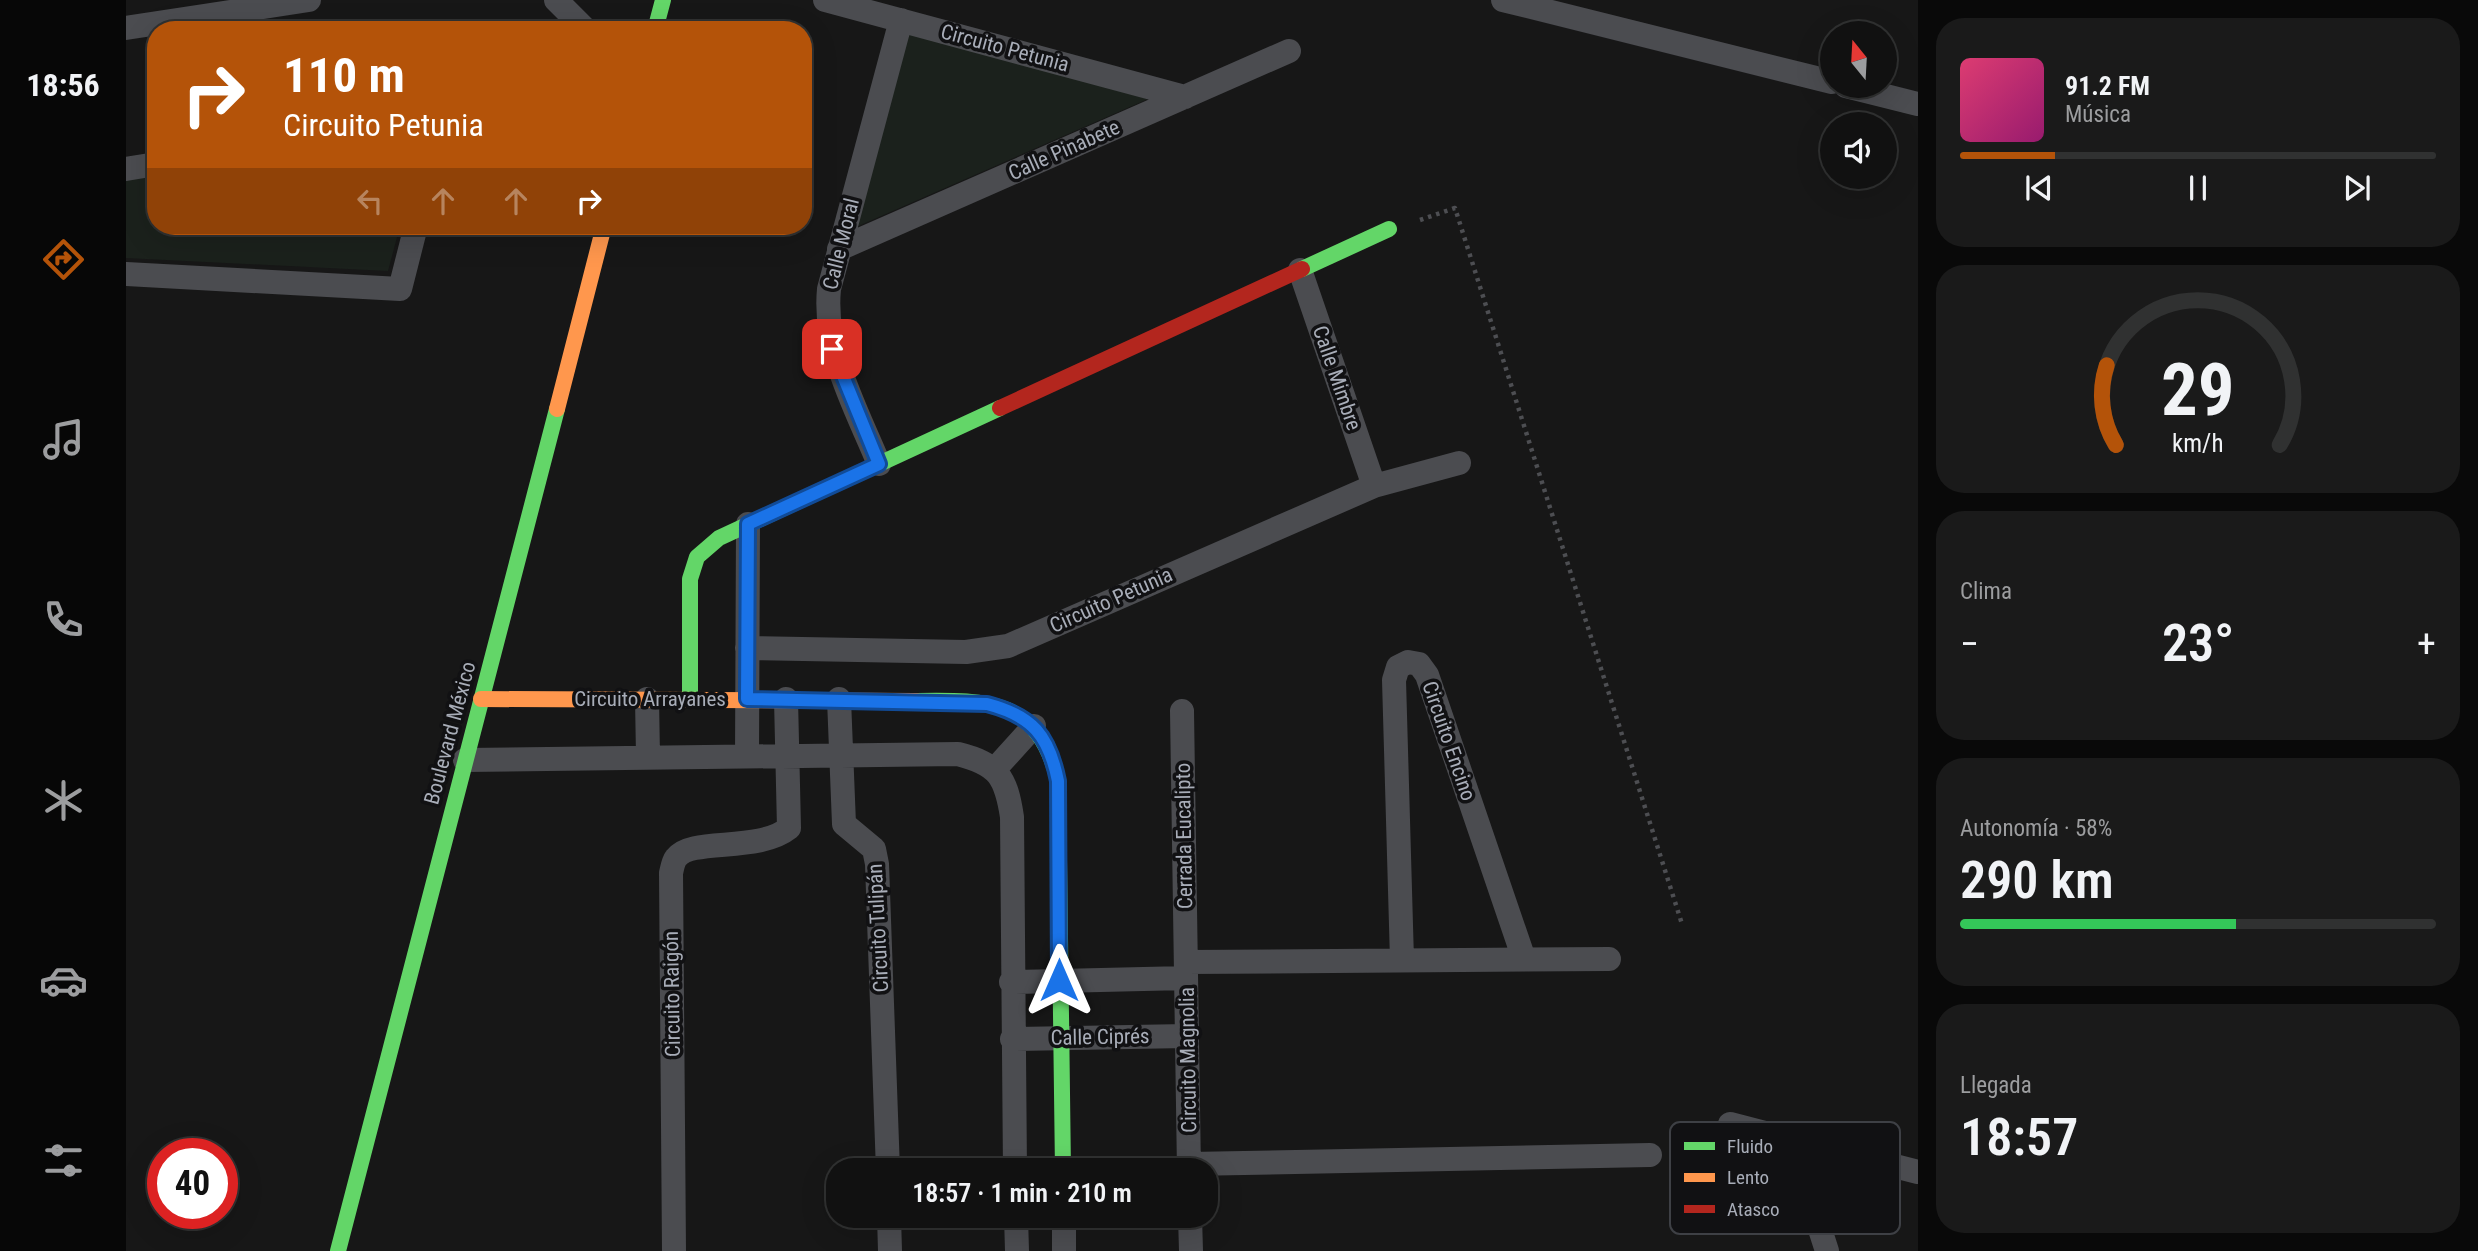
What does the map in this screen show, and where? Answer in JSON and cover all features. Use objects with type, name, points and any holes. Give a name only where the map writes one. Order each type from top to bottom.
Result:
[{"type":"street","points":[[172,21],[308,0]]},
{"type":"street","points":[[556,0],[577,21]]},
{"type":"street","points":[[657,21],[663,0]]},
{"type":"street","name":"Circuito Petunia","points":[[825,0],[1185,97]]},
{"type":"street","points":[[1503,0],[1820,79]]},
{"type":"street","name":"Calle Moral","points":[[879,464],[832,349],[826,318],[829,289],[839,248],[901,20]]},
{"type":"street","points":[[126,28],[147,25]]},
{"type":"street","name":"Calle Pinabete","points":[[839,248],[1289,51]]},
{"type":"street","points":[[1894,98],[1918,104]]},
{"type":"street","points":[[126,169],[147,166]]},
{"type":"street","points":[[690,698],[690,579],[697,556],[719,538],[1389,229]]},
{"type":"street","points":[[126,274],[400,289],[414,235]]},
{"type":"street","name":"Boulevard México","points":[[338,1251],[602,235]]},
{"type":"street","name":"Calle Mimbre","points":[[1300,271],[1374,486]]},
{"type":"street","name":"Circuito Petunia","points":[[747,648],[966,652],[1008,646],[1374,486],[1459,463]]},
{"type":"street","points":[[747,756],[748,524]]},
{"type":"street","name":"Circuito Encino","points":[[1402,960],[1394,680],[1398,667],[1408,662],[1419,664],[1427,674],[1524,959]]},
{"type":"street","name":"Circuito Arrayanes","points":[[481,699],[839,699],[987,704],[1011,710],[1034,726],[1052,752],[1058,781],[1063,1158]]},
{"type":"street","points":[[647,699],[648,756]]},
{"type":"street","points":[[785,754],[786,699]]},
{"type":"street","name":"Circuito Tulipán","points":[[839,699],[839,753],[844,824],[874,849],[877,864],[887,1158]]},
{"type":"street","name":"Cerrada Eucalipto","points":[[1182,711],[1186,970]]},
{"type":"street","points":[[995,769],[1034,726]]},
{"type":"street","points":[[465,760],[839,753],[958,754],[982,760],[995,769],[1008,790],[1012,817],[1011,982],[1015,1158]]},
{"type":"street","name":"Circuito Raigón","points":[[674,1251],[671,873],[676,858],[687,848],[764,842],[789,828],[785,754]]},
{"type":"street","name":"Circuito Magnolia","points":[[1189,1158],[1186,970],[1402,960],[1609,959]]},
{"type":"street","points":[[1011,982],[1186,970]]},
{"type":"street","name":"Calle Ciprés","points":[[1012,1039],[1187,1036]]},
{"type":"street","name":"Circuito Magnolia","points":[[1218,1166],[1650,1155]]},
{"type":"street","points":[[1900,1167],[1918,1172]]},
{"type":"street","points":[[889,1228],[890,1251]]},
{"type":"street","points":[[1016,1228],[1017,1251]]},
{"type":"street","points":[[1064,1228],[1064,1251]]},
{"type":"street","points":[[1190,1228],[1191,1251]]},
{"type":"street","points":[[1822,1234],[1827,1251]]},
{"type":"path","points":[[1455,208],[1682,924]]},
{"type":"shaded area","points":[[906,32],[1148,99],[856,227]]},
{"type":"shaded area","points":[[147,177],[147,235],[398,235],[388,271],[126,258],[126,180]]},
{"type":"traffic: fast","points":[[657,21],[663,0]]},
{"type":"traffic: fast","points":[[1302,269],[1389,229]]},
{"type":"traffic: fast","points":[[690,698],[690,579],[697,557],[719,538],[1000,408]]},
{"type":"traffic: fast","points":[[338,1251],[557,409]]},
{"type":"traffic: fast","points":[[916,701],[988,704],[1024,719],[1038,734],[1049,754],[1058,781],[1063,1158]]},
{"type":"traffic: slow","points":[[557,409],[602,235]]},
{"type":"traffic: slow","points":[[481,699],[916,701]]},
{"type":"traffic: jam","points":[[1000,408],[1302,269]]},
{"type":"route","points":[[832,349],[879,464],[748,524],[747,699],[987,704],[1011,710],[1034,726],[1052,752],[1058,781],[1059,980]]}]
